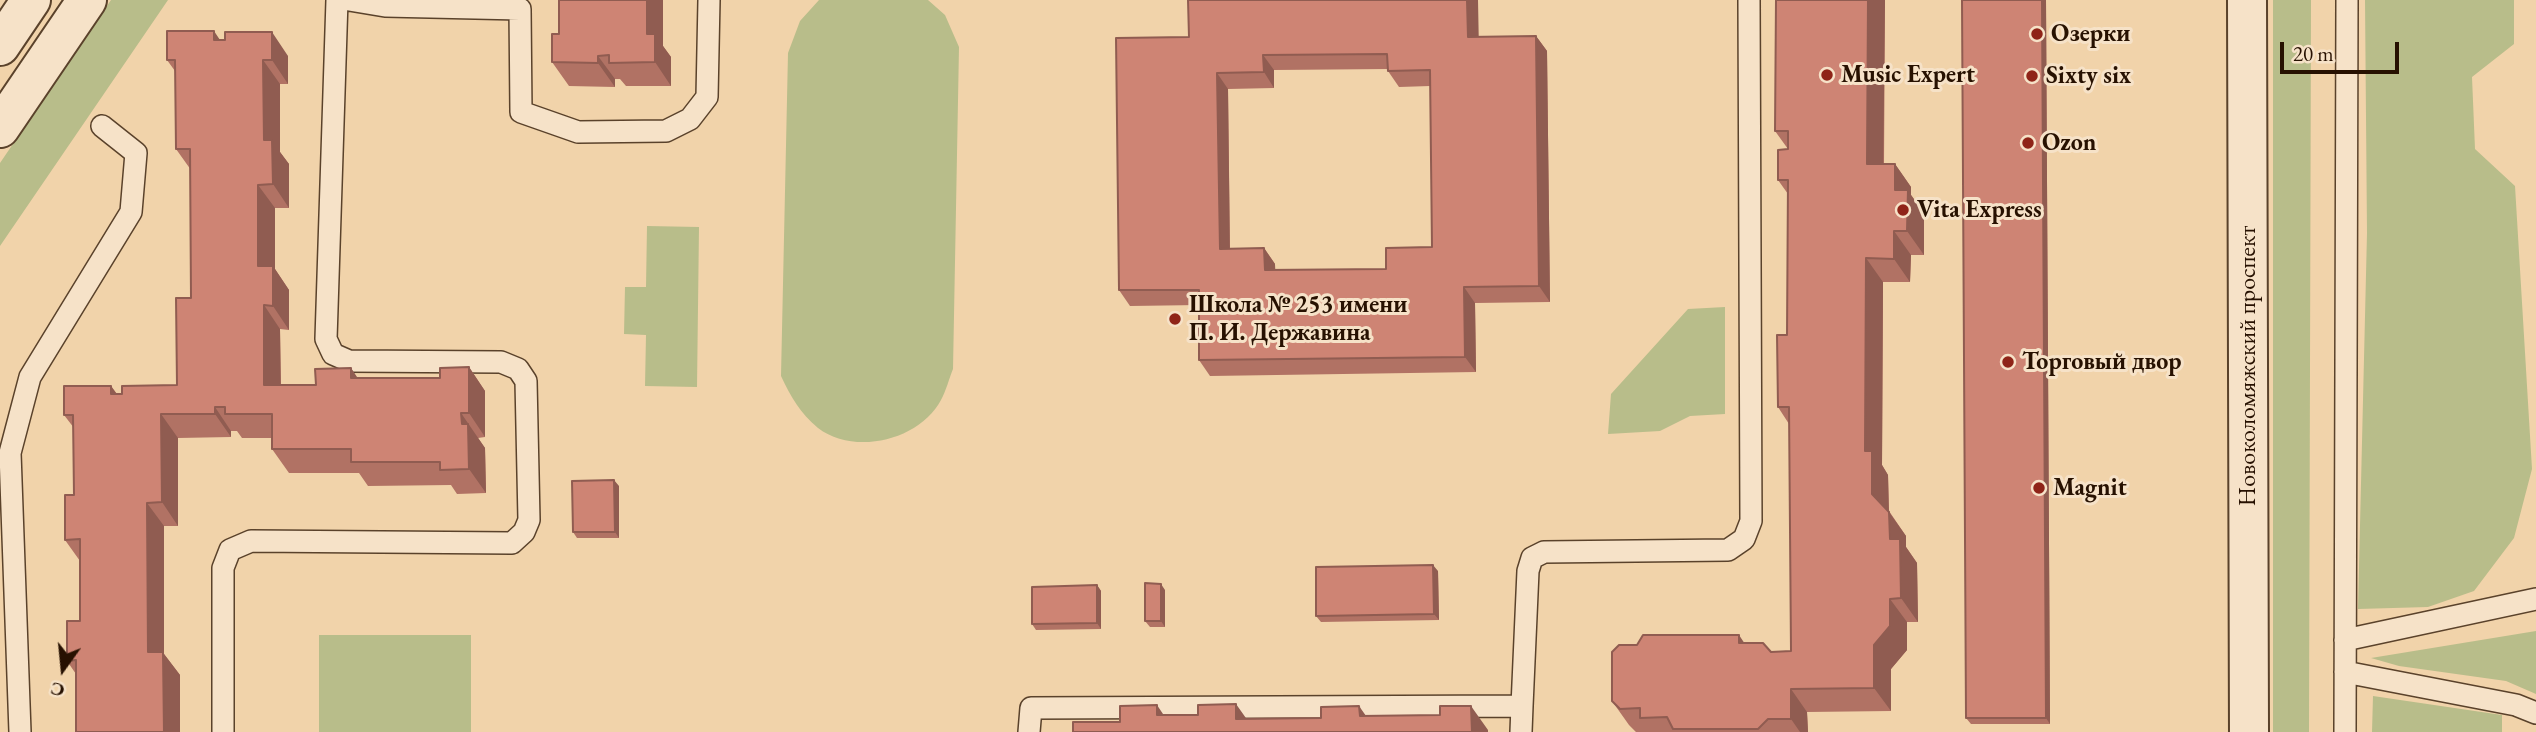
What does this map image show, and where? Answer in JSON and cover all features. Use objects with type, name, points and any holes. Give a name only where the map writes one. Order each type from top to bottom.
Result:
[{"type":"street","points":[[0,46],[31,0]]},
{"type":"street","points":[[0,128],[87,0]]},
{"type":"street","name":"Новоколомяжский проспект","points":[[2247,0],[2249,732]]},
{"type":"lane","points":[[223,732],[223,568],[230,550],[251,541],[512,543],[524,532],[529,520],[526,381],[518,369],[501,362],[349,361],[333,354],[326,339],[337,0]]},
{"type":"lane","points":[[349,0],[386,6],[520,4],[521,112],[578,132],[666,131],[690,119],[707,97],[709,0]]},
{"type":"lane","points":[[1521,732],[1528,571],[1532,558],[1544,552],[1728,550],[1744,539],[1751,521],[1749,0]]},
{"type":"lane","points":[[2345,732],[2347,0]]},
{"type":"lane","points":[[20,732],[10,453],[30,377],[131,212],[136,153],[102,126]]},
{"type":"lane","points":[[2345,640],[2536,598]]},
{"type":"lane","points":[[2345,672],[2516,705],[2536,713]]},
{"type":"lane","points":[[1029,732],[1031,708],[1522,706]]},
{"type":"green space","points":[[111,0],[168,0],[0,246],[0,163]]},
{"type":"green space","points":[[819,0],[928,0],[945,15],[959,47],[953,369],[941,400],[931,414],[903,434],[886,440],[850,441],[818,428],[796,404],[781,376],[788,53],[800,21]]},
{"type":"green space","points":[[2273,0],[2311,0],[2309,732],[2273,732]]},
{"type":"green space","points":[[2365,0],[2514,0],[2514,44],[2472,77],[2475,149],[2515,186],[2532,469],[2514,538],[2474,591],[2428,607],[2358,609],[2367,233]]},
{"type":"green space","points":[[647,226],[699,227],[697,387],[645,386],[646,335],[624,334],[625,287],[646,287]]},
{"type":"green space","points":[[1725,307],[1725,414],[1690,416],[1660,431],[1608,434],[1611,394],[1688,309]]},
{"type":"green space","points":[[2536,631],[2536,694],[2506,681],[2399,666],[2371,658]]},
{"type":"green space","points":[[319,635],[471,635],[471,732],[319,732]]},
{"type":"green space","points":[[2373,696],[2502,715],[2502,732],[2372,732]]},
{"type":"building","points":[[559,0],[647,0],[647,34],[655,34],[655,62],[609,63],[609,55],[598,56],[598,63],[552,62],[552,34],[559,34]]},
{"type":"building","points":[[1188,0],[1467,0],[1468,37],[1536,36],[1539,286],[1464,287],[1465,357],[1199,360],[1199,290],[1119,290],[1116,38],[1189,37]],"holes":[[[1387,54],[1388,71],[1430,70],[1432,247],[1386,248],[1386,269],[1265,270],[1264,248],[1220,249],[1217,73],[1264,72],[1263,55]]]},
{"type":"building","points":[[1776,0],[1868,0],[1867,164],[1895,164],[1895,190],[1908,190],[1907,231],[1894,231],[1894,259],[1866,258],[1865,451],[1872,451],[1872,494],[1889,512],[1890,539],[1900,539],[1901,598],[1890,599],[1890,626],[1874,645],[1874,688],[1791,689],[1791,719],[1768,719],[1758,729],[1673,729],[1667,717],[1640,718],[1640,708],[1620,709],[1612,701],[1612,652],[1619,645],[1637,645],[1643,635],[1739,635],[1739,643],[1763,643],[1771,652],[1791,651],[1789,407],[1778,407],[1777,335],[1787,335],[1788,180],[1778,180],[1778,150],[1788,149],[1788,131],[1775,131]]},
{"type":"building","name":"Торговый двор","points":[[1962,0],[2042,0],[2046,718],[1966,718]]},
{"type":"building","points":[[167,31],[214,31],[214,40],[225,40],[225,32],[272,32],[272,60],[263,60],[264,140],[272,140],[273,184],[258,185],[258,266],[273,266],[273,306],[264,305],[264,385],[316,385],[315,369],[351,368],[351,378],[440,378],[440,368],[469,367],[469,413],[461,413],[462,424],[468,424],[469,469],[440,470],[440,462],[351,462],[351,449],[272,449],[272,414],[225,414],[225,407],[215,407],[215,414],[161,414],[162,502],[147,503],[148,652],[163,652],[164,732],[76,732],[76,660],[67,661],[67,621],[80,621],[80,539],[65,540],[65,495],[74,495],[73,415],[64,415],[64,386],[111,386],[111,394],[122,394],[122,386],[177,385],[176,298],[191,298],[190,149],[176,149],[175,60],[167,60]]},
{"type":"building","points":[[614,480],[615,532],[573,532],[572,481]]},
{"type":"building","points":[[1433,565],[1434,614],[1316,616],[1316,567]]},
{"type":"building","points":[[1145,583],[1161,584],[1161,621],[1145,621]]},
{"type":"building","points":[[1097,585],[1097,623],[1032,624],[1032,587]]},
{"type":"building","points":[[1236,704],[1236,719],[1321,718],[1321,707],[1359,706],[1360,716],[1440,715],[1440,706],[1471,706],[1472,732],[1073,732],[1073,722],[1120,722],[1120,706],[1157,705],[1157,715],[1198,715],[1198,705]]},
{"type":"place","name":"Озерки","points":[[2037,34]]},
{"type":"place","name":"Music Expert","points":[[1827,75]]},
{"type":"place","name":"Sixty six","points":[[2032,76]]},
{"type":"place","name":"Ozon","points":[[2028,143]]},
{"type":"place","name":"Vita Express","points":[[1903,210]]},
{"type":"place","name":"Школа № 253 имени П. И. Державина","points":[[1175,319]]},
{"type":"place","name":"Торговый двор","points":[[2008,362]]},
{"type":"place","name":"Magnit","points":[[2039,488]]}]
